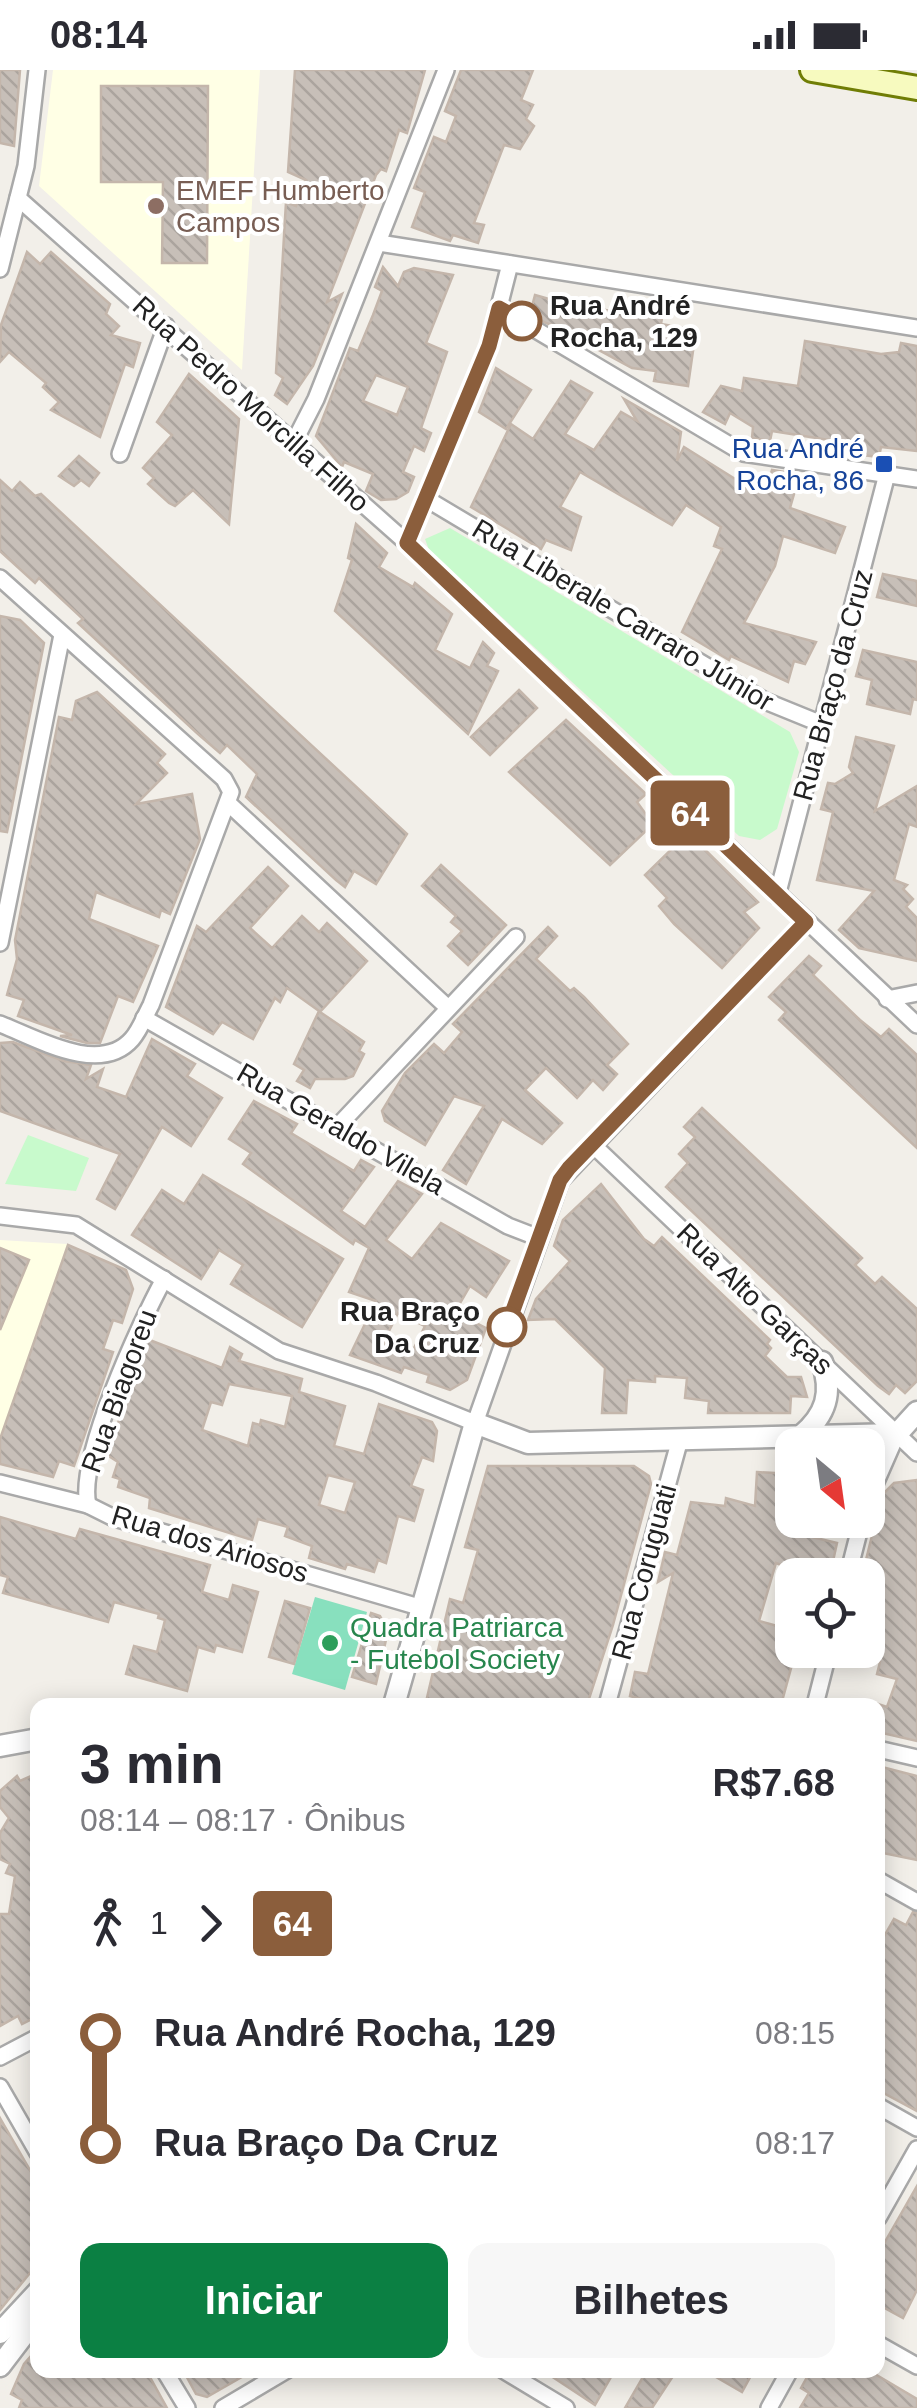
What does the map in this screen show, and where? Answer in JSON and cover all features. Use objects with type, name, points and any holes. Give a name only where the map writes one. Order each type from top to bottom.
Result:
[{"type":"main road","points":[[812,70],[917,88]]},
{"type":"street","points":[[0,269],[18,198],[37,70]]},
{"type":"street","points":[[293,444],[379,243],[446,70]]},
{"type":"street","name":"Rua Pedro Morcilla Filho","points":[[18,198],[407,543],[917,1026]]},
{"type":"street","points":[[379,243],[917,328]]},
{"type":"street","points":[[407,543],[489,346],[510,264]]},
{"type":"street","points":[[499,308],[743,453],[917,479]]},
{"type":"street","points":[[120,454],[166,326]]},
{"type":"street","name":"Rua Braço da Cruz","points":[[777,896],[887,474]]},
{"type":"street","name":"Rua Liberale Carraro Júnior","points":[[426,498],[765,701],[824,724]]},
{"type":"street","points":[[0,578],[224,780],[230,798],[447,1007]]},
{"type":"street","points":[[0,943],[62,636]]},
{"type":"street","points":[[0,1024],[85,1056],[124,1047],[144,1018],[230,798]]},
{"type":"street","points":[[396,1698],[475,1423],[560,1180],[806,922]]},
{"type":"street","points":[[338,1126],[516,936]]},
{"type":"street","points":[[887,998],[917,993]]},
{"type":"street","name":"Rua Geraldo Vilela","points":[[144,1018],[508,1226],[539,1238]]},
{"type":"street","name":"Rua Alto Garças","points":[[592,1144],[917,1453]]},
{"type":"street","points":[[0,1216],[76,1226],[280,1352],[528,1443],[775,1437]]},
{"type":"street","name":"Rua Biagoreu","points":[[88,1505],[84,1484],[95,1446],[142,1320],[164,1279]]},
{"type":"street","points":[[809,1428],[824,1411],[828,1395],[822,1362]]},
{"type":"street","points":[[885,1460],[896,1434],[917,1412]]},
{"type":"street","points":[[885,1434],[896,1434]]},
{"type":"street","name":"Rua Coruguati","points":[[610,1698],[680,1439]]},
{"type":"street","name":"Rua dos Ariosos","points":[[0,1483],[88,1505],[114,1518],[419,1607]]},
{"type":"street","points":[[817,1698],[824,1668]]},
{"type":"street","points":[[1,1747],[30,1741]]},
{"type":"street","points":[[885,1750],[917,1758]]},
{"type":"street","points":[[885,1884],[917,1902]]},
{"type":"street","points":[[0,2057],[30,2040]]},
{"type":"street","points":[[0,2086],[30,2140]]},
{"type":"street","points":[[885,2110],[917,2128]]},
{"type":"street","points":[[885,2206],[917,2149]]},
{"type":"street","points":[[0,2334],[30,2301]]},
{"type":"street","points":[[0,2366],[30,2327]]},
{"type":"street","points":[[885,2348],[917,2366]]},
{"type":"street","points":[[169,2378],[187,2408]]},
{"type":"street","points":[[223,2408],[274,2378]]},
{"type":"street","points":[[516,2378],[566,2408]]},
{"type":"street","points":[[769,2408],[786,2378]]},
{"type":"shaded area","name":"EMEF Humberto Campos","points":[[53,70],[260,70],[242,370],[39,186]]},
{"type":"shaded area","points":[[0,1240],[67,1244],[0,1439]]},
{"type":"green space","points":[[450,528],[790,732],[799,752],[777,829],[760,840],[739,836],[429,550],[425,539]]},
{"type":"green space","points":[[28,1135],[89,1158],[76,1191],[5,1184]]},
{"type":"green space","name":"Quadra Patriarca - Futebol Society","points":[[315,1597],[367,1612],[345,1690],[292,1674]]},
{"type":"building","points":[[0,70],[20,70],[14,146],[0,143]]},
{"type":"building","points":[[295,70],[425,70],[407,133],[399,130],[386,171],[381,169],[376,175],[327,302],[342,294],[313,366],[287,404],[275,395],[283,378],[276,373],[286,202],[296,206],[306,180],[288,172]]},
{"type":"building","points":[[461,70],[533,70],[521,100],[533,105],[526,119],[534,126],[520,149],[504,145],[474,223],[484,225],[478,243],[453,235],[450,241],[412,227],[425,192],[414,188],[434,137],[446,142],[456,116],[445,111]]},
{"type":"building","points":[[101,86],[208,86],[207,263],[162,263],[163,182],[101,182]]},
{"type":"building","points":[[27,252],[40,264],[51,252],[110,304],[106,314],[119,326],[111,335],[140,343],[133,367],[125,364],[100,437],[51,410],[59,402],[43,387],[46,383],[9,352],[0,362],[1,325]]},
{"type":"building","points":[[383,267],[398,286],[404,272],[414,268],[453,275],[426,343],[447,352],[421,428],[431,433],[424,451],[414,446],[403,472],[414,477],[408,492],[396,499],[381,500],[366,491],[373,474],[344,462],[342,467],[316,436],[350,348],[358,351],[373,315],[382,291],[375,287]],"holes":[[[376,375],[408,387],[397,415],[363,401]]]},
{"type":"building","points":[[535,295],[570,305],[662,318],[661,324],[696,330],[688,386],[654,381],[656,371],[632,368],[597,349],[591,337],[530,314]]},
{"type":"building","points":[[805,341],[881,354],[899,352],[901,343],[917,346],[917,451],[881,447],[879,457],[846,453],[848,443],[772,431],[770,441],[752,438],[753,427],[730,413],[725,424],[703,412],[721,386],[742,391],[744,378],[798,386]]},
{"type":"building","points":[[496,368],[531,390],[506,429],[479,412]]},
{"type":"building","points":[[189,374],[239,419],[229,524],[193,490],[175,506],[169,503],[148,484],[154,478],[143,468],[172,435],[157,422]]},
{"type":"building","points":[[571,381],[592,393],[565,434],[594,450],[621,412],[637,421],[624,399],[681,432],[677,461],[684,447],[740,482],[743,477],[767,486],[772,470],[785,472],[784,476],[798,480],[790,508],[845,527],[835,553],[783,536],[775,566],[744,623],[816,642],[805,664],[794,661],[788,682],[731,656],[729,660],[682,632],[722,549],[714,546],[721,527],[686,505],[672,525],[580,472],[560,507],[581,517],[571,550],[546,540],[541,549],[471,507],[511,424],[533,439]]},
{"type":"building","points":[[79,456],[99,473],[89,486],[81,480],[74,486],[59,476]]},
{"type":"building","points":[[0,480],[12,491],[20,482],[35,496],[41,494],[407,834],[376,884],[354,871],[345,887],[336,880],[246,797],[257,774],[227,745],[220,753],[198,734],[78,623],[83,619],[39,578],[35,583],[0,551]]},
{"type":"building","points":[[356,524],[387,553],[379,567],[413,587],[415,583],[452,614],[435,650],[470,668],[483,642],[494,653],[487,666],[498,671],[468,734],[335,611],[352,560],[348,558]]},
{"type":"building","points":[[883,574],[917,581],[917,606],[877,597]]},
{"type":"building","points":[[0,616],[20,620],[44,643],[7,832],[0,831]]},
{"type":"building","points":[[863,650],[917,662],[917,700],[913,699],[910,714],[867,704],[872,680],[856,676]]},
{"type":"building","points":[[519,690],[537,708],[490,755],[471,737]]},
{"type":"building","points":[[97,692],[165,754],[157,763],[167,773],[136,804],[192,794],[200,839],[170,914],[161,910],[159,917],[96,892],[89,919],[158,946],[133,1002],[118,996],[100,1043],[87,1043],[60,1036],[72,1035],[18,1016],[24,1000],[7,995],[17,959],[15,940],[59,717],[72,720],[76,701]]},
{"type":"building","points":[[566,720],[646,794],[637,802],[653,824],[610,865],[509,772]]},
{"type":"building","points":[[856,737],[894,746],[875,811],[917,786],[917,827],[909,824],[894,880],[907,885],[903,889],[913,899],[906,907],[917,918],[917,961],[859,948],[839,930],[874,891],[817,880],[833,812],[821,809],[828,783],[835,784],[853,773],[849,767]]},
{"type":"building","points":[[685,830],[758,902],[744,912],[759,928],[722,968],[659,906],[667,898],[645,875],[678,843],[675,840]]},
{"type":"building","points":[[441,865],[506,925],[468,965],[448,946],[462,931],[451,922],[456,916],[422,886]]},
{"type":"building","points":[[268,867],[288,886],[250,928],[272,948],[302,916],[319,932],[327,923],[367,961],[320,1012],[364,1042],[359,1051],[364,1054],[353,1076],[315,1079],[310,1088],[297,1081],[304,1070],[294,1064],[319,1011],[287,988],[280,1002],[275,998],[253,1039],[222,1022],[213,1034],[166,1007],[197,926],[206,932]]},
{"type":"building","points":[[548,927],[557,936],[536,959],[570,991],[574,988],[584,997],[628,1044],[607,1065],[617,1074],[603,1090],[593,1080],[577,1098],[546,1068],[525,1090],[562,1123],[542,1144],[502,1119],[466,1184],[443,1170],[484,1106],[454,1096],[425,1145],[385,1121],[382,1111],[405,1073],[434,1044],[444,1053],[462,1032],[453,1024]]},
{"type":"building","points":[[809,956],[821,966],[813,975],[860,1020],[881,1037],[889,1029],[917,1055],[917,1148],[779,1020],[786,1012],[769,997]]},
{"type":"building","points":[[152,1039],[195,1064],[187,1076],[222,1098],[191,1146],[162,1127],[115,1209],[97,1199],[120,1154],[0,1111],[0,1043],[13,1042],[64,1061],[91,1065],[86,1079],[103,1069],[97,1087],[126,1097]]},
{"type":"building","points":[[254,1101],[297,1124],[291,1133],[354,1171],[361,1160],[374,1167],[341,1211],[365,1227],[398,1181],[422,1194],[386,1240],[412,1259],[441,1223],[509,1261],[486,1297],[470,1286],[455,1312],[486,1328],[467,1380],[450,1390],[427,1382],[429,1375],[404,1367],[401,1373],[350,1355],[376,1301],[349,1292],[369,1248],[355,1240],[353,1244],[243,1164],[251,1153],[229,1139]],"holes":[[[398,1313],[425,1326],[410,1356],[383,1343]]]},
{"type":"building","points":[[702,1108],[862,1258],[855,1265],[875,1284],[882,1277],[917,1309],[917,1381],[905,1393],[896,1385],[889,1394],[878,1386],[666,1187],[688,1163],[679,1154],[695,1137],[684,1127]]},
{"type":"building","points":[[203,1175],[343,1259],[302,1327],[231,1284],[243,1265],[219,1250],[201,1279],[132,1235],[162,1190],[184,1204]]},
{"type":"building","points":[[601,1184],[644,1239],[654,1246],[662,1237],[770,1340],[767,1344],[771,1348],[765,1356],[787,1377],[801,1377],[807,1397],[791,1396],[790,1413],[708,1413],[709,1401],[685,1398],[687,1378],[655,1376],[655,1382],[628,1380],[626,1413],[602,1413],[605,1368],[555,1319],[528,1320],[536,1299],[570,1261],[554,1246],[563,1220]]},
{"type":"building","points":[[68,1245],[126,1270],[133,1289],[122,1323],[113,1320],[103,1349],[113,1352],[74,1466],[59,1461],[53,1477],[0,1464],[0,1439]]},
{"type":"building","points":[[0,1248],[29,1260],[0,1330]]},
{"type":"building","points":[[147,1339],[222,1368],[230,1347],[242,1354],[239,1361],[302,1379],[299,1392],[345,1406],[334,1446],[364,1454],[379,1404],[432,1422],[437,1431],[433,1461],[422,1457],[411,1486],[423,1490],[414,1521],[398,1516],[386,1563],[378,1560],[374,1572],[347,1564],[345,1569],[309,1558],[312,1546],[285,1536],[288,1527],[258,1519],[252,1540],[149,1508],[150,1498],[118,1487],[120,1479],[113,1477],[118,1462],[107,1455]],"holes":[[[229,1384],[292,1396],[285,1427],[261,1420],[260,1425],[253,1423],[248,1446],[202,1430],[211,1402],[222,1405]],[[328,1475],[355,1482],[345,1513],[319,1505]]]},
{"type":"building","points":[[488,1466],[634,1466],[649,1476],[651,1484],[589,1698],[427,1698],[450,1599],[463,1603],[478,1550],[465,1547]]},
{"type":"building","points":[[757,1472],[775,1473],[775,1538],[816,1538],[837,1543],[834,1558],[775,1558],[759,1621],[775,1625],[775,1668],[791,1668],[783,1698],[630,1696],[635,1672],[648,1674],[673,1573],[658,1582],[665,1552],[677,1555],[691,1502],[725,1506],[726,1498],[755,1506]]},
{"type":"building","points":[[917,1480],[917,1741],[885,1734],[885,1706],[897,1679],[877,1674],[878,1668],[885,1668],[885,1558],[866,1558],[871,1538],[885,1538],[885,1492],[894,1483]]},
{"type":"building","points":[[0,1517],[76,1539],[80,1529],[210,1565],[202,1592],[229,1600],[233,1585],[258,1592],[242,1652],[216,1645],[214,1652],[198,1647],[187,1691],[126,1674],[134,1646],[157,1652],[165,1620],[158,1618],[159,1614],[114,1602],[108,1622],[3,1593],[8,1577],[0,1575]]},
{"type":"building","points":[[285,1601],[310,1608],[294,1664],[269,1657]]},
{"type":"building","points":[[371,1613],[380,1616],[388,1631],[376,1684],[352,1677]]},
{"type":"building","points":[[885,1768],[917,1776],[917,1860],[885,1853]]},
{"type":"building","points":[[17,1776],[20,1781],[30,1777],[30,2020],[22,2024],[18,2016],[0,2026],[0,1914],[9,1914],[15,1876],[6,1873],[10,1864],[0,1859],[0,1833],[9,1818],[0,1807],[0,1791]]},
{"type":"building","points":[[913,1912],[917,1913],[917,2111],[885,2094],[885,1935],[894,1919],[906,1925]]},
{"type":"building","points":[[0,2118],[30,2170],[30,2273],[0,2310]]},
{"type":"building","points":[[917,2186],[917,2290],[903,2318],[885,2308],[885,2242]]},
{"type":"building","points":[[30,2357],[30,2378],[150,2378],[167,2408],[19,2408],[22,2400],[11,2394]]},
{"type":"building","points":[[187,2378],[240,2378],[207,2397],[196,2394]]},
{"type":"building","points":[[554,2378],[610,2378],[595,2405]]},
{"type":"building","points":[[642,2378],[672,2378],[652,2408],[625,2408]]},
{"type":"building","points":[[718,2378],[750,2378],[742,2392]]},
{"type":"building","points":[[807,2378],[882,2378],[917,2399],[917,2408],[800,2408],[809,2393],[801,2388]]},
{"type":"bus line","name":"64","points":[[507,1327],[560,1180],[806,922],[407,543],[489,346],[499,308],[522,321]]},
{"type":"place","name":"EMEF Humberto Campos","points":[[156,206]]},
{"type":"place","name":"Rua André Rocha, 129","points":[[522,321]]},
{"type":"place","name":"Rua André Rocha, 86","points":[[884,464]]},
{"type":"place","name":"Rua Braço Da Cruz","points":[[507,1327]]},
{"type":"place","name":"Quadra Patriarca - Futebol Society","points":[[330,1643]]}]
